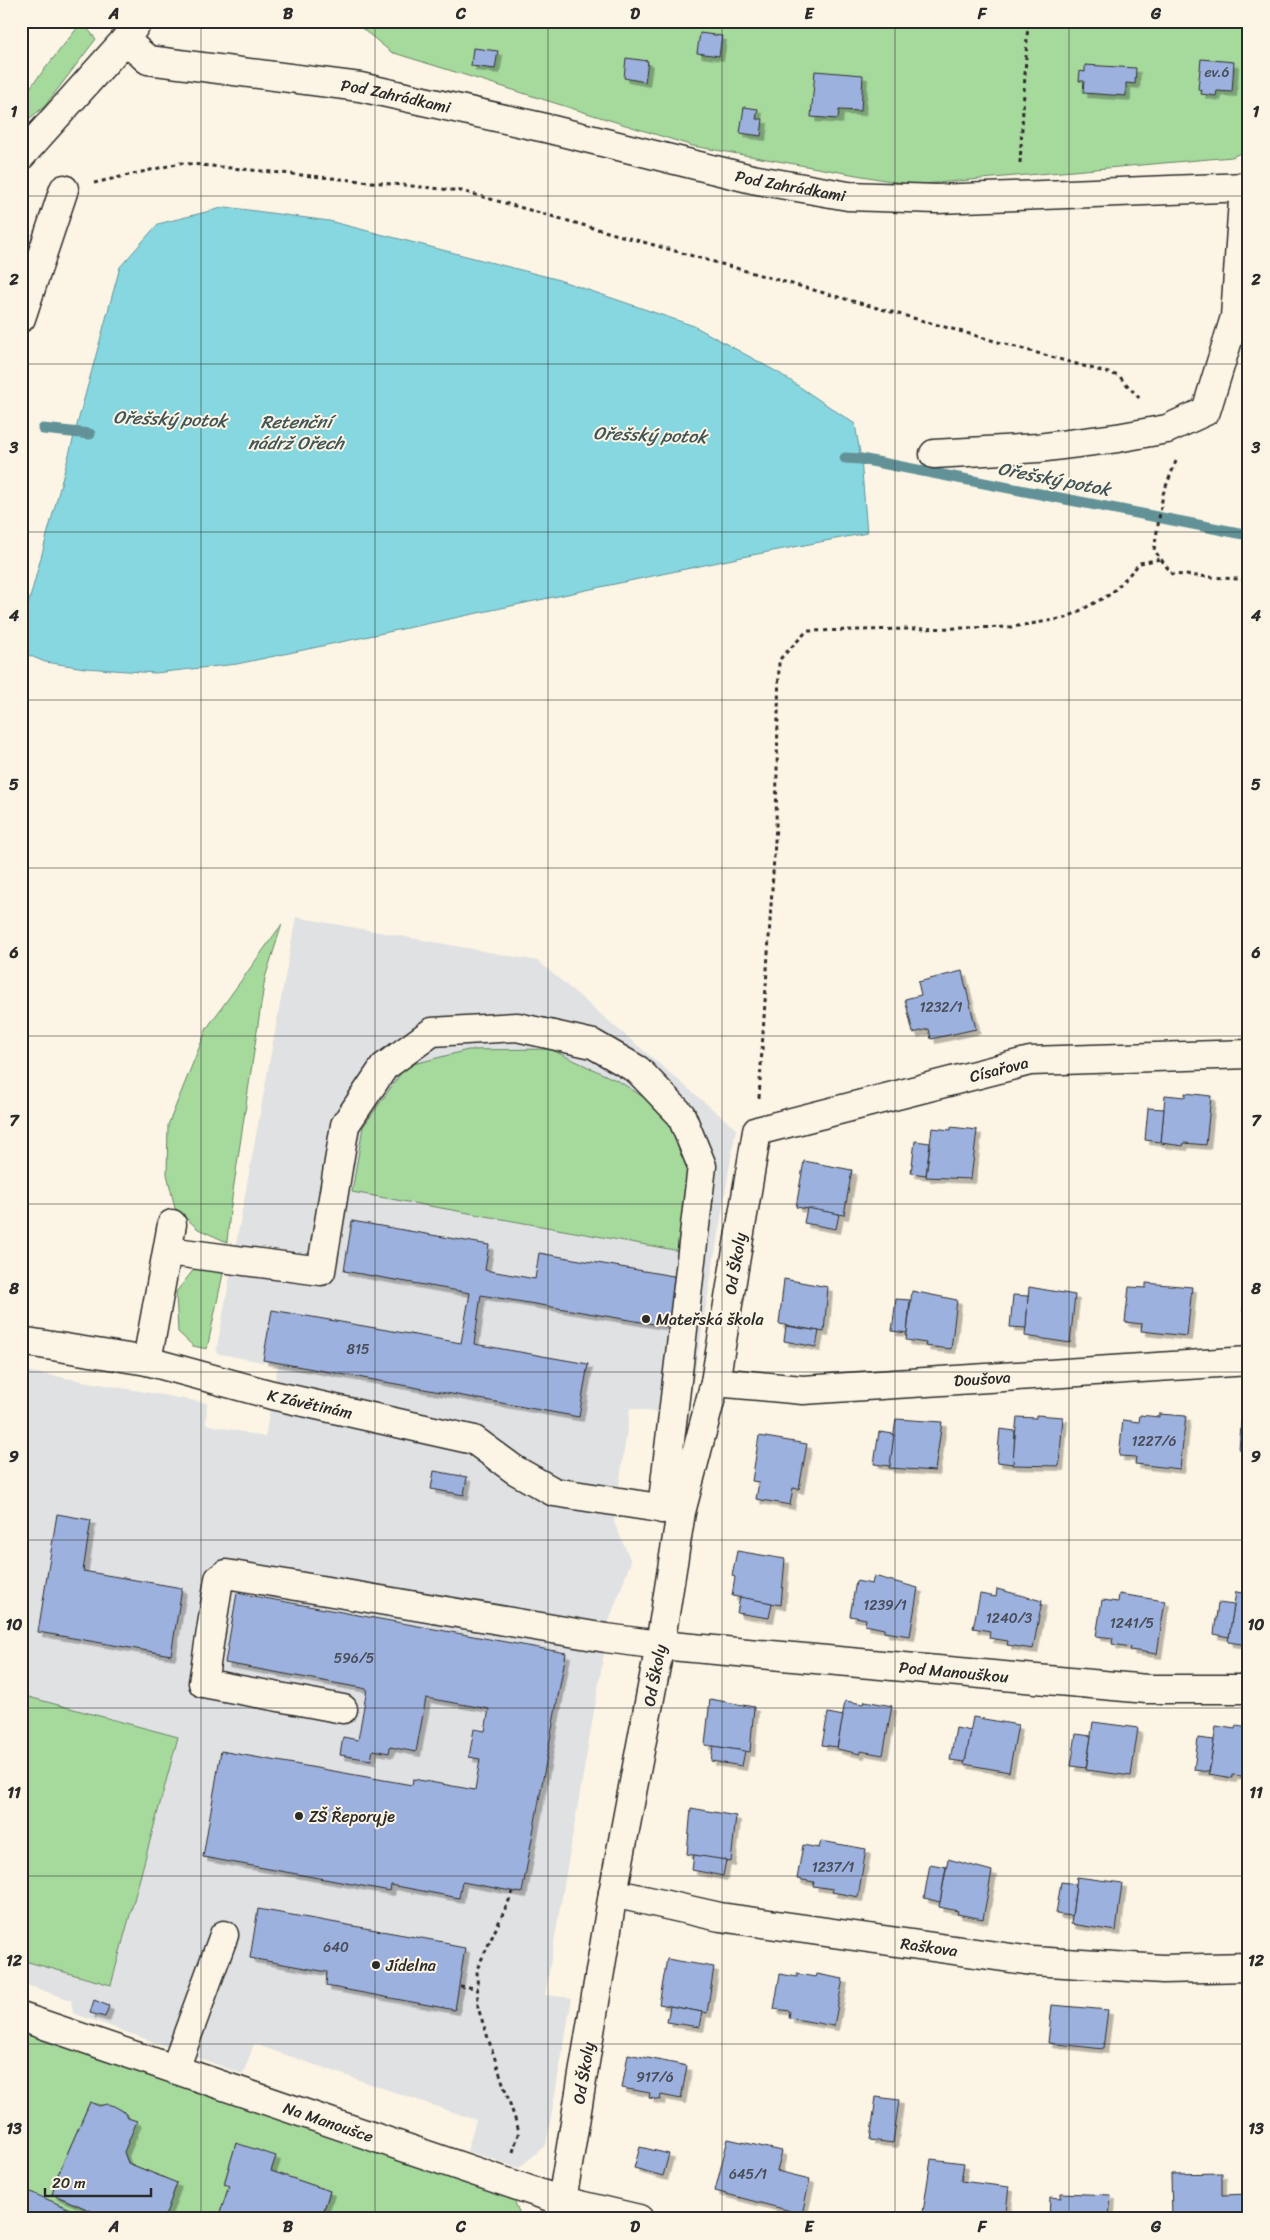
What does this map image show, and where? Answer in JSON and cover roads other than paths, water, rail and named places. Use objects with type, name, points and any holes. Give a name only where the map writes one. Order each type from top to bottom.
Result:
[{"type":"street","points":[[21,156],[132,31]]},
{"type":"street","name":"Pod Zahrádkami","points":[[132,31],[148,60],[360,87],[541,127],[752,179],[848,196],[937,199],[1247,187],[1244,200],[1235,317],[1206,410],[1167,429],[1117,438],[1038,448],[934,454]]},
{"type":"street","points":[[21,318],[64,189]]},
{"type":"street","points":[[168,1251],[321,1271],[345,1125],[384,1068],[432,1032],[517,1026],[593,1044],[638,1070],[681,1115],[702,1166],[671,1510]]},
{"type":"street","name":"Císařova","points":[[757,1132],[1030,1061],[1249,1054]]},
{"type":"street","name":"Od Školy","points":[[560,2210],[612,1893],[660,1645],[671,1510],[715,1382],[757,1132]]},
{"type":"street","points":[[147,1361],[172,1224]]},
{"type":"street","name":"K Závětinám","points":[[21,1341],[147,1361],[272,1395],[474,1440],[515,1470],[554,1492],[671,1510]]},
{"type":"street","name":"Doušova","points":[[715,1382],[803,1390],[1249,1361]]},
{"type":"street","name":"Pod Manouškou","points":[[343,1709],[203,1682],[219,1579],[226,1574],[606,1638],[660,1645],[1147,1689],[1249,1689]]},
{"type":"street","name":"Raškova","points":[[612,1893],[720,1916],[1032,1961],[1163,1969],[1249,1967]]},
{"type":"street","points":[[175,2070],[224,1935]]},
{"type":"street","name":"Na Manoušce","points":[[21,2017],[504,2181],[560,2210],[639,2219]]},
{"type":"water","name":"Retenční nádrž Ořech","points":[[226,207],[329,221],[556,279],[694,326],[779,373],[855,424],[861,459],[867,533],[747,556],[237,664],[155,673],[85,668],[45,662],[21,652],[21,631],[120,267],[158,224]]},
{"type":"waterway","name":"Ořešský potok","points":[[43,429],[90,434]]},
{"type":"waterway","name":"Ořešský potok","points":[[845,458],[861,459],[1249,535]]},
{"type":"place","name":"Mateřská škola","points":[[646,1319]]},
{"type":"place","name":"ZŠ Řeporyje","points":[[299,1816]]},
{"type":"place","name":"Jídelna","points":[[376,1965]]}]
